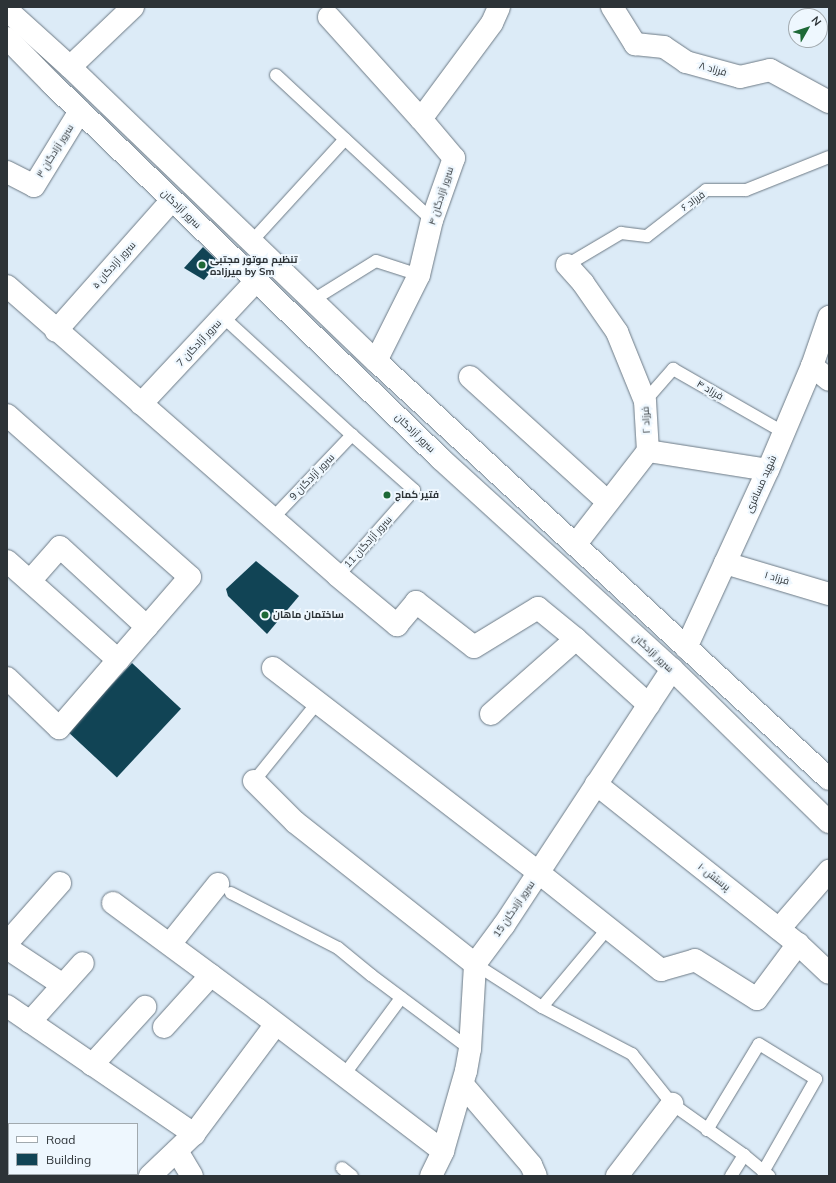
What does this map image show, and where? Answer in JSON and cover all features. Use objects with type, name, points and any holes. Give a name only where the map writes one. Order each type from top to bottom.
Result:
[{"type":"street","points":[[70,67],[133,7]]},
{"type":"street","points":[[329,17],[421,118],[492,23],[499,7]]},
{"type":"street","name":"فرزاد ۸","points":[[612,7],[635,44],[664,47],[686,62],[740,77],[770,70],[829,102]]},
{"type":"street","points":[[7,10],[70,67],[376,362],[829,779]]},
{"type":"street","name":"سرور آزادگان","points":[[7,38],[80,112],[441,459],[672,669],[829,822]]},
{"type":"street","name":"سرور آزادگان ۳","points":[[7,172],[34,186],[80,112]]},
{"type":"street","name":"سرور آزادگان ۴","points":[[360,380],[376,362],[419,275],[432,220],[454,158],[421,118]]},
{"type":"street","name":"سرور آزادگان ۵","points":[[56,331],[172,200]]},
{"type":"street","name":"فرزاد ۲","points":[[567,265],[584,283],[617,332],[645,401],[648,451]]},
{"type":"street","name":"سرور آزادگان 7","points":[[141,404],[256,281]]},
{"type":"street","points":[[7,286],[56,331],[338,576],[397,625],[416,602],[474,647],[538,608],[576,639],[649,705]]},
{"type":"street","name":"شهید مسافری","points":[[686,648],[768,470],[812,366],[829,317]]},
{"type":"street","points":[[812,366],[829,380]]},
{"type":"street","points":[[470,377],[608,502]]},
{"type":"street","points":[[7,415],[190,577],[59,728],[7,678]]},
{"type":"street","points":[[574,545],[648,451],[768,470]]},
{"type":"street","points":[[30,581],[60,547],[146,627]]},
{"type":"street","points":[[7,561],[118,660]]},
{"type":"street","name":"فرزاد ۱","points":[[725,563],[829,594]]},
{"type":"street","points":[[490,714],[576,639]]},
{"type":"street","points":[[273,668],[539,873],[661,970],[695,960],[757,999],[798,944]]},
{"type":"street","name":"سرور آزادگان 15","points":[[475,964],[504,925],[539,873],[672,669]]},
{"type":"street","points":[[254,781],[296,822],[475,964],[470,1049],[463,1085],[443,1151],[431,1176]]},
{"type":"street","name":"پرستش ۱۰","points":[[596,784],[779,928],[829,973]]},
{"type":"street","points":[[779,928],[829,871]]},
{"type":"street","points":[[7,943],[60,883]]},
{"type":"street","points":[[170,944],[224,888]]},
{"type":"street","points":[[113,903],[170,944],[443,1151]]},
{"type":"street","points":[[7,948],[63,985]]},
{"type":"street","points":[[30,1022],[83,964]]},
{"type":"street","points":[[164,1027],[211,975]]},
{"type":"street","points":[[7,1006],[194,1134]]},
{"type":"street","points":[[92,1065],[145,1007]]},
{"type":"street","points":[[150,1176],[194,1134],[276,1024]]},
{"type":"street","points":[[463,1085],[530,1172]]},
{"type":"street","points":[[617,1176],[672,1104]]},
{"type":"street","points":[[177,1150],[192,1176]]},
{"type":"lane","points":[[276,75],[432,220]]},
{"type":"lane","points":[[252,241],[345,139]]},
{"type":"lane","name":"فرزاد ۶","points":[[567,265],[621,233],[647,236],[706,190],[746,190],[829,157]]},
{"type":"lane","points":[[312,300],[376,261],[419,275]]},
{"type":"lane","points":[[223,317],[352,435]]},
{"type":"lane","name":"فرزاد ۴","points":[[645,401],[673,369],[783,432]]},
{"type":"lane","name":"سرور آزادگان 11","points":[[338,576],[414,490],[352,435]]},
{"type":"lane","name":"سرور آزادگان 9","points":[[273,518],[352,435]]},
{"type":"lane","points":[[254,781],[318,702]]},
{"type":"lane","points":[[224,888],[338,948],[401,998],[470,1049]]},
{"type":"lane","points":[[542,1008],[608,928]]},
{"type":"lane","points":[[475,964],[542,1008],[632,1054],[672,1104],[707,1130],[744,1155],[766,1174],[816,1079],[759,1044],[707,1130]]},
{"type":"lane","points":[[344,1075],[401,998]]},
{"type":"lane","points":[[731,1176],[744,1155]]},
{"type":"lane","points":[[342,1168],[352,1176]]},
{"type":"building","name":"تنظیم موتور مجتبی میرزاده by Sm","points":[[203,247],[219,262],[204,280],[184,268]]},
{"type":"building","name":"ساختمان ماهان","points":[[256,561],[299,596],[267,634],[228,596],[226,589]]},
{"type":"building","points":[[132,663],[181,709],[117,777],[68,732]]},
{"type":"place","name":"تنظیم موتور مجتبی میرزاده by Sm","points":[[202,265]]},
{"type":"place","name":"فتیر کماج","points":[[387,495]]},
{"type":"place","name":"ساختمان ماهان","points":[[265,615]]}]
